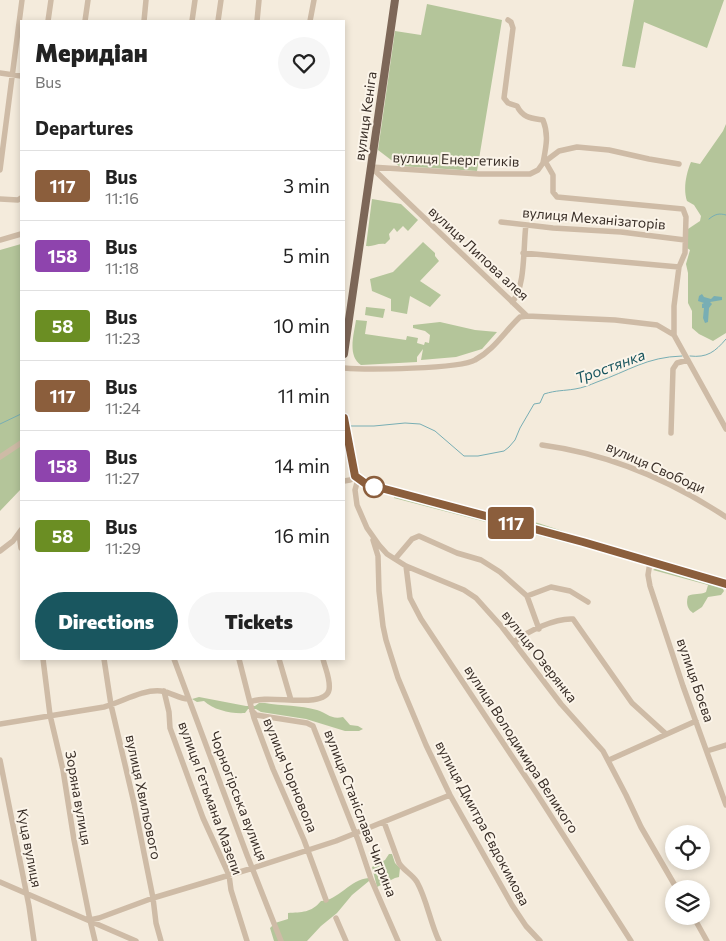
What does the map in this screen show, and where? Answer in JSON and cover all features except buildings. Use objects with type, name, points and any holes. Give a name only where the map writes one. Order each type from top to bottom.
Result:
[{"type":"main road","name":"вулиця Кеніга","points":[[345,339],[395,0]]},
{"type":"main road","points":[[345,428],[350,480],[583,542],[726,584]]},
{"type":"street","points":[[0,170],[22,0]]},
{"type":"street","points":[[48,20],[51,0]]},
{"type":"street","points":[[85,20],[88,0]]},
{"type":"street","points":[[144,20],[146,0]]},
{"type":"street","points":[[192,20],[195,0]]},
{"type":"street","points":[[218,20],[221,0]]},
{"type":"street","points":[[257,20],[259,0]]},
{"type":"street","points":[[310,20],[314,0]]},
{"type":"street","points":[[508,20],[513,28],[504,98],[508,103],[518,106],[528,118],[543,120],[547,134],[544,162],[552,173],[552,192],[557,197],[683,209],[686,217],[686,240],[684,256],[679,266],[674,306],[674,335],[726,429]]},
{"type":"street","points":[[0,73],[20,76]]},
{"type":"street","name":"вулиця Енергетиків","points":[[370,167],[478,174],[530,174],[563,150],[581,146],[679,164]]},
{"type":"street","name":"вулиця Липова алея","points":[[370,167],[527,316],[616,320],[651,324],[660,326],[674,335]]},
{"type":"street","points":[[0,199],[20,199]]},
{"type":"street","name":"вулиця Механізаторів","points":[[501,222],[630,233],[686,240]]},
{"type":"street","points":[[512,302],[518,293],[526,225]]},
{"type":"street","points":[[0,240],[20,234]]},
{"type":"street","points":[[523,253],[679,266]]},
{"type":"street","points":[[345,368],[451,366],[466,364],[482,356],[498,342],[520,317],[527,316]]},
{"type":"street","points":[[671,433],[674,369],[677,364],[688,360]]},
{"type":"street","points":[[0,457],[20,443]]},
{"type":"street","name":"вулиця Свободи","points":[[542,445],[568,448],[610,459],[686,492],[726,517]]},
{"type":"street","name":"вулиця Озерянка","points":[[350,480],[355,490],[361,516],[372,538],[387,554],[406,566],[464,590],[476,598],[514,642],[561,704],[603,751],[641,828],[672,880]]},
{"type":"street","points":[[0,551],[20,532]]},
{"type":"street","points":[[395,559],[412,539],[422,537],[457,553],[489,564],[527,596],[539,629]]},
{"type":"street","name":"вулиця Дмитра Євдокимова","points":[[372,538],[378,556],[378,579],[382,617],[398,678],[426,745],[450,795],[512,905],[526,926],[540,941]]},
{"type":"street","name":"вулиця Боєва","points":[[650,562],[648,575],[650,586],[683,686],[726,805]]},
{"type":"street","name":"вулиця Володимира Великого","points":[[406,566],[410,598],[421,619],[537,794],[631,941]]},
{"type":"street","points":[[527,596],[551,587],[570,591],[588,602]]},
{"type":"street","points":[[514,642],[520,637],[563,619],[573,619],[632,703],[666,733]]},
{"type":"street","name":"Зоряна вулиця","points":[[43,660],[50,715],[95,941]]},
{"type":"street","name":"вулиця Хвильового","points":[[104,660],[111,705],[134,803],[160,941]]},
{"type":"street","name":"Чорногірська вулиця","points":[[174,660],[281,941]]},
{"type":"street","name":"вулиця Чорновола","points":[[239,660],[251,707],[272,769],[326,900]]},
{"type":"street","points":[[279,660],[291,700]]},
{"type":"street","points":[[251,707],[260,698],[291,700],[320,698],[328,693],[330,688],[329,681],[323,660]]},
{"type":"street","name":"вулиця Гетьмана Мазепи","points":[[0,724],[111,705],[117,701],[132,698],[146,692],[164,691],[188,699]]},
{"type":"street","name":"вулиця Гетьмана Мазепи","points":[[164,691],[169,712],[170,728],[203,818],[229,875],[231,890],[247,941]]},
{"type":"street","name":"вулиця Станіслава Чигрина","points":[[251,707],[256,715],[307,723],[313,726],[371,879],[398,941]]},
{"type":"street","points":[[609,760],[696,721]]},
{"type":"street","points":[[707,751],[726,745]]},
{"type":"street","name":"Куца вулиця","points":[[0,760],[34,941]]},
{"type":"street","points":[[90,920],[153,898],[307,850],[384,822],[450,795]]},
{"type":"street","points":[[384,822],[402,868],[413,876],[418,884],[439,941]]},
{"type":"street","points":[[0,882],[136,941]]},
{"type":"street","points":[[336,918],[346,941]]},
{"type":"street","points":[[697,925],[707,941]]},
{"type":"green space","points":[[634,0],[724,0],[707,48],[644,22],[635,68],[622,66]]},
{"type":"green space","points":[[427,4],[502,20],[477,171],[399,166],[378,150],[395,31],[421,35]]},
{"type":"green space","points":[[726,124],[726,333],[713,341],[692,328],[692,311],[688,303],[688,273],[686,264],[690,250],[687,248],[688,229],[700,221],[701,216],[694,205],[687,201],[685,187],[686,176],[691,162],[700,164]]},
{"type":"green space","points":[[372,199],[401,204],[418,220],[408,231],[403,226],[397,232],[394,228],[389,234],[390,239],[385,244],[366,246]]},
{"type":"green space","points":[[423,242],[435,253],[439,261],[420,281],[441,295],[430,307],[410,296],[407,314],[391,311],[391,299],[372,291],[370,279],[393,272]]},
{"type":"green space","points":[[20,244],[20,490],[0,511],[0,250]]},
{"type":"green space","points":[[366,307],[385,309],[383,318],[365,315]]},
{"type":"green space","points":[[356,320],[367,321],[365,334],[406,340],[407,336],[418,338],[417,343],[424,345],[425,342],[429,343],[430,335],[425,331],[413,328],[413,325],[440,322],[475,330],[497,332],[482,349],[456,357],[421,360],[423,349],[417,357],[417,362],[361,365],[354,356],[353,350]]},
{"type":"green space","points":[[395,494],[571,541],[570,544],[394,498]]},
{"type":"green space","points":[[430,499],[538,523],[599,543]]},
{"type":"green space","points":[[657,567],[721,585],[724,591],[721,595],[708,597],[702,607],[693,613],[689,610],[688,596],[706,592],[708,585],[653,570]]},
{"type":"green space","points":[[199,697],[246,706],[265,703],[311,708],[332,717],[343,717],[350,725],[363,729],[359,731],[345,731],[306,719],[261,712],[256,709],[248,709],[245,713],[234,713],[212,707],[204,701],[197,702],[192,699]]},
{"type":"green space","points":[[389,854],[392,854],[395,863],[400,868],[399,877],[377,887],[372,867],[385,860]]},
{"type":"green space","points":[[369,878],[369,881],[352,895],[337,913],[307,941],[274,941],[270,928],[275,923],[288,919],[288,913],[310,910],[321,901],[333,898],[356,882]]},
{"type":"water","points":[[702,294],[704,297],[711,299],[714,296],[722,297],[722,300],[710,302],[712,304],[709,308],[708,322],[705,323],[703,318],[704,308],[702,308],[704,303],[698,301],[699,296]]},
{"type":"waterway","points":[[709,219],[717,214],[726,215]]},
{"type":"waterway","name":"Тростянка","points":[[690,356],[706,355],[726,339]]},
{"type":"waterway","name":"Тростянка","points":[[349,426],[420,424],[435,431],[464,456],[478,456],[504,451],[515,440],[534,404],[540,403],[544,394],[580,388],[638,365],[658,359],[682,356]]},
{"type":"waterway","name":"Тростянка","points":[[0,424],[20,414]]},
{"type":"bus line","name":"117","points":[[345,423],[355,476],[366,484],[401,495],[583,542],[726,584]]}]
